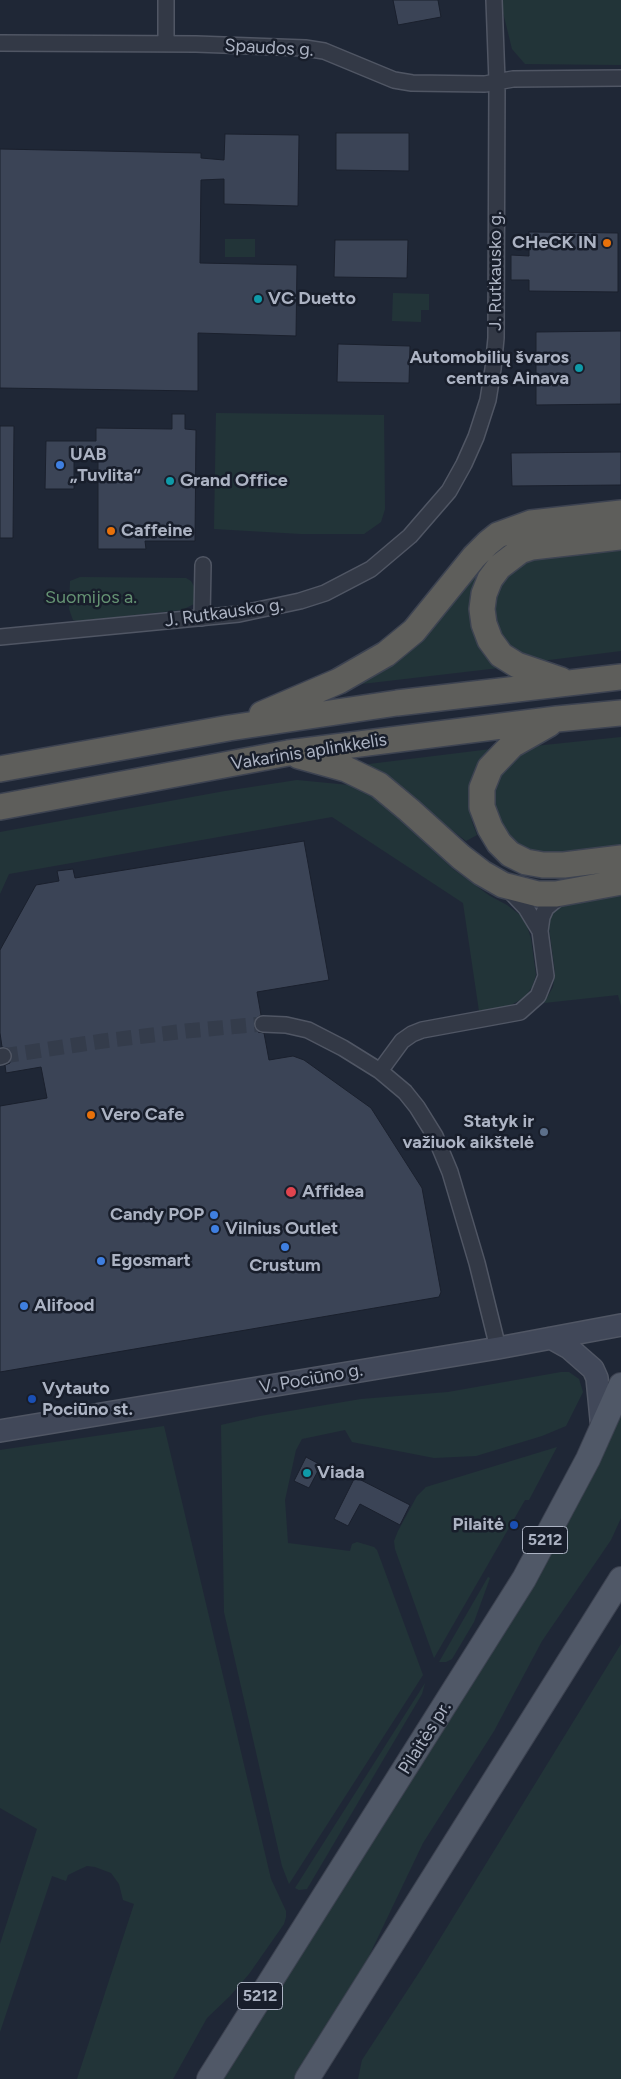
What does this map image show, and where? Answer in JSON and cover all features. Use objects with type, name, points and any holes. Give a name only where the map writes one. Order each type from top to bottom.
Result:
[{"type":"highway","points":[[230,728],[339,681],[386,654],[414,631],[474,557],[498,535],[531,523],[621,514]]},
{"type":"highway","points":[[568,682],[517,665],[501,655],[490,640],[484,624],[482,609],[484,594],[490,579],[499,566],[520,551],[532,547],[621,537]]},
{"type":"highway","name":"Vakarinis aplinkkelis","points":[[0,769],[230,728],[397,703],[621,677]]},
{"type":"highway","name":"Vakarinis aplinkkelis","points":[[0,807],[288,753],[557,718],[621,713]]},
{"type":"highway","points":[[557,718],[512,746],[490,768],[482,788],[482,807],[490,828],[499,843],[510,854],[526,862],[543,865],[564,865],[621,858]]},
{"type":"highway","points":[[288,753],[346,769],[378,785],[482,873],[503,884],[538,894],[565,892],[621,882]]},
{"type":"main road","name":"V. Pociūno g.","points":[[0,1431],[498,1348],[621,1325]]},
{"type":"main road","points":[[551,1338],[569,1348],[593,1368],[597,1378],[602,1428]]},
{"type":"main road","name":"Pilaitės pr.","points":[[209,2079],[524,1579],[588,1459],[621,1385]]},
{"type":"main road","points":[[307,2079],[621,1579]]},
{"type":"main road","points":[[329,2079],[330,2043]]},
{"type":"street","points":[[166,0],[166,44]]},
{"type":"street","name":"J. Rutkausko g.","points":[[0,637],[202,618],[270,609],[325,593],[371,569],[410,536],[449,490],[464,464],[484,412],[493,369],[496,338],[497,81],[494,0]]},
{"type":"street","name":"Spaudos g.","points":[[0,44],[166,44],[305,48],[324,51],[394,80],[412,83],[485,84],[497,81],[621,78]]},
{"type":"street","points":[[202,618],[203,565]]},
{"type":"street","points":[[503,884],[526,908],[540,931]]},
{"type":"street","points":[[380,1071],[402,1040],[412,1034],[422,1030],[508,1016],[520,1012],[529,1006],[538,996],[546,976],[540,931],[542,917],[546,908],[565,892]]},
{"type":"street","points":[[263,1024],[286,1025],[308,1030],[380,1071],[405,1092],[417,1107],[442,1151],[464,1216],[498,1348]]},
{"type":"green space","points":[[500,0],[621,0],[621,65],[525,64],[512,49]]},
{"type":"green space","points":[[225,239],[255,239],[255,257],[225,257]]},
{"type":"green space","points":[[393,293],[429,294],[429,310],[421,310],[421,322],[392,321]]},
{"type":"green space","points":[[216,413],[384,415],[385,509],[381,522],[364,534],[301,534],[214,529]]},
{"type":"green space","points":[[518,537],[485,566],[474,584],[470,609],[472,628],[479,646],[499,668],[353,685],[490,554]]},
{"type":"green space","points":[[621,546],[621,651],[541,661],[511,651],[492,623],[495,590],[504,575],[532,557]]},
{"type":"green space","name":"Suomijos a.","points":[[80,577],[186,578],[191,581],[196,590],[194,604],[182,610],[73,620],[69,609],[70,581]]},
{"type":"green space","points":[[621,737],[621,848],[556,855],[537,855],[508,840],[492,810],[497,774],[508,759],[535,746]]},
{"type":"green space","points":[[491,749],[478,763],[471,784],[469,803],[472,822],[477,835],[466,841],[389,782],[361,765]]},
{"type":"green space","points":[[297,780],[349,785],[369,794],[381,802],[453,869],[520,915],[527,926],[531,939],[536,975],[532,987],[525,997],[506,1008],[479,1011],[463,903],[332,817],[9,874],[0,894],[0,832],[225,791]]},
{"type":"green space","points":[[621,893],[621,1006],[618,995],[544,1003],[553,987],[555,972],[549,928],[550,915],[560,904]]},
{"type":"green space","points":[[569,1372],[579,1379],[583,1392],[566,1426],[542,1436],[476,1456],[434,1458],[352,1442],[345,1430],[302,1439],[296,1450],[285,1500],[288,1543],[350,1551],[352,1544],[357,1542],[374,1547],[377,1550],[423,1675],[289,1884],[282,1866],[224,1612],[221,1425],[260,1416],[361,1399],[448,1392]]},
{"type":"green space","points":[[621,1410],[621,1518],[611,1540],[542,1641],[494,1731],[423,1843],[368,1958],[294,2079],[222,2079],[496,1643],[561,1536],[606,1446]]},
{"type":"green space","points":[[164,1426],[271,1879],[286,1911],[286,1917],[284,1924],[249,1974],[207,2018],[173,2079],[77,2079],[134,1904],[123,1900],[119,1884],[111,1873],[95,1867],[87,1866],[76,1871],[68,1875],[66,1881],[52,1876],[0,2032],[0,1944],[37,1829],[0,1808],[0,1450]]},
{"type":"green space","points":[[557,1447],[529,1500],[525,1500],[434,1658],[395,1549],[394,1541],[417,1496],[426,1487]]},
{"type":"green space","points":[[488,1577],[490,1578],[474,1622],[452,1659],[446,1662],[439,1662]]},
{"type":"green space","points":[[621,1644],[621,2079],[358,2079],[362,2060],[422,1968]]},
{"type":"green space","points":[[425,1683],[422,1694],[307,1889],[299,1890],[295,1888]]},
{"type":"building","points":[[393,0],[438,0],[441,17],[398,25]]},
{"type":"building","points":[[336,133],[409,133],[409,171],[336,170]]},
{"type":"building","points":[[225,134],[299,135],[298,206],[224,204],[224,179],[201,180],[200,263],[297,265],[296,336],[198,333],[198,391],[0,388],[0,149],[201,153],[201,158],[224,160]]},
{"type":"building","points":[[529,232],[618,233],[618,292],[529,291],[529,280],[511,280],[511,255],[529,256]]},
{"type":"building","points":[[335,240],[408,240],[407,278],[334,277]]},
{"type":"building","name":"Automobilių švaros centras Ainava","points":[[621,331],[621,404],[536,405],[536,332]]},
{"type":"building","points":[[338,344],[410,346],[409,383],[337,382]]},
{"type":"building","name":"Grand Office","points":[[172,414],[185,414],[185,429],[196,430],[195,541],[145,541],[146,549],[98,549],[98,454],[74,454],[74,489],[45,489],[46,441],[96,441],[96,428],[172,429]]},
{"type":"building","points":[[0,426],[14,426],[13,538],[0,538]]},
{"type":"building","points":[[621,452],[621,485],[512,486],[511,453]]},
{"type":"building","name":"Vilnius Outlet","points":[[304,841],[329,980],[257,992],[261,1015],[255,1019],[255,1028],[258,1032],[264,1033],[269,1060],[293,1056],[304,1060],[371,1108],[422,1188],[441,1292],[439,1297],[0,1372],[0,1106],[47,1098],[41,1067],[6,1073],[5,1065],[10,1063],[12,1057],[10,1049],[2,1047],[0,1033],[0,950],[36,885],[59,881],[57,871],[73,869],[75,878]]},
{"type":"building","name":"Viada","points":[[306,1457],[321,1465],[309,1488],[294,1481]]},
{"type":"building","points":[[355,1477],[410,1505],[400,1525],[360,1504],[348,1526],[334,1519]]},
{"type":"tunnel","points":[[3,1056],[103,1041],[263,1024]]},
{"type":"place","name":"CHeCK IN","points":[[607,243]]},
{"type":"place","name":"VC Duetto","points":[[258,299]]},
{"type":"place","name":"Automobilių švaros centras Ainava","points":[[579,368]]},
{"type":"place","name":"UAB „Tuvlita“","points":[[60,465]]},
{"type":"place","name":"Grand Office","points":[[170,481]]},
{"type":"place","name":"Caffeine","points":[[111,531]]},
{"type":"place","name":"Vero Cafe","points":[[91,1115]]},
{"type":"place","name":"Statyk ir važiuok aikštelė","points":[[544,1132]]},
{"type":"place","name":"Affidea","points":[[291,1192]]},
{"type":"place","name":"Candy POP","points":[[214,1215]]},
{"type":"place","name":"Vilnius Outlet","points":[[215,1229]]},
{"type":"place","name":"Crustum","points":[[285,1247]]},
{"type":"place","name":"Egosmart","points":[[101,1261]]},
{"type":"place","name":"Alifood","points":[[24,1306]]},
{"type":"place","name":"Vytauto Pociūno st.","points":[[32,1399]]},
{"type":"place","name":"Viada","points":[[307,1473]]},
{"type":"place","name":"Pilaitė","points":[[514,1525]]}]
